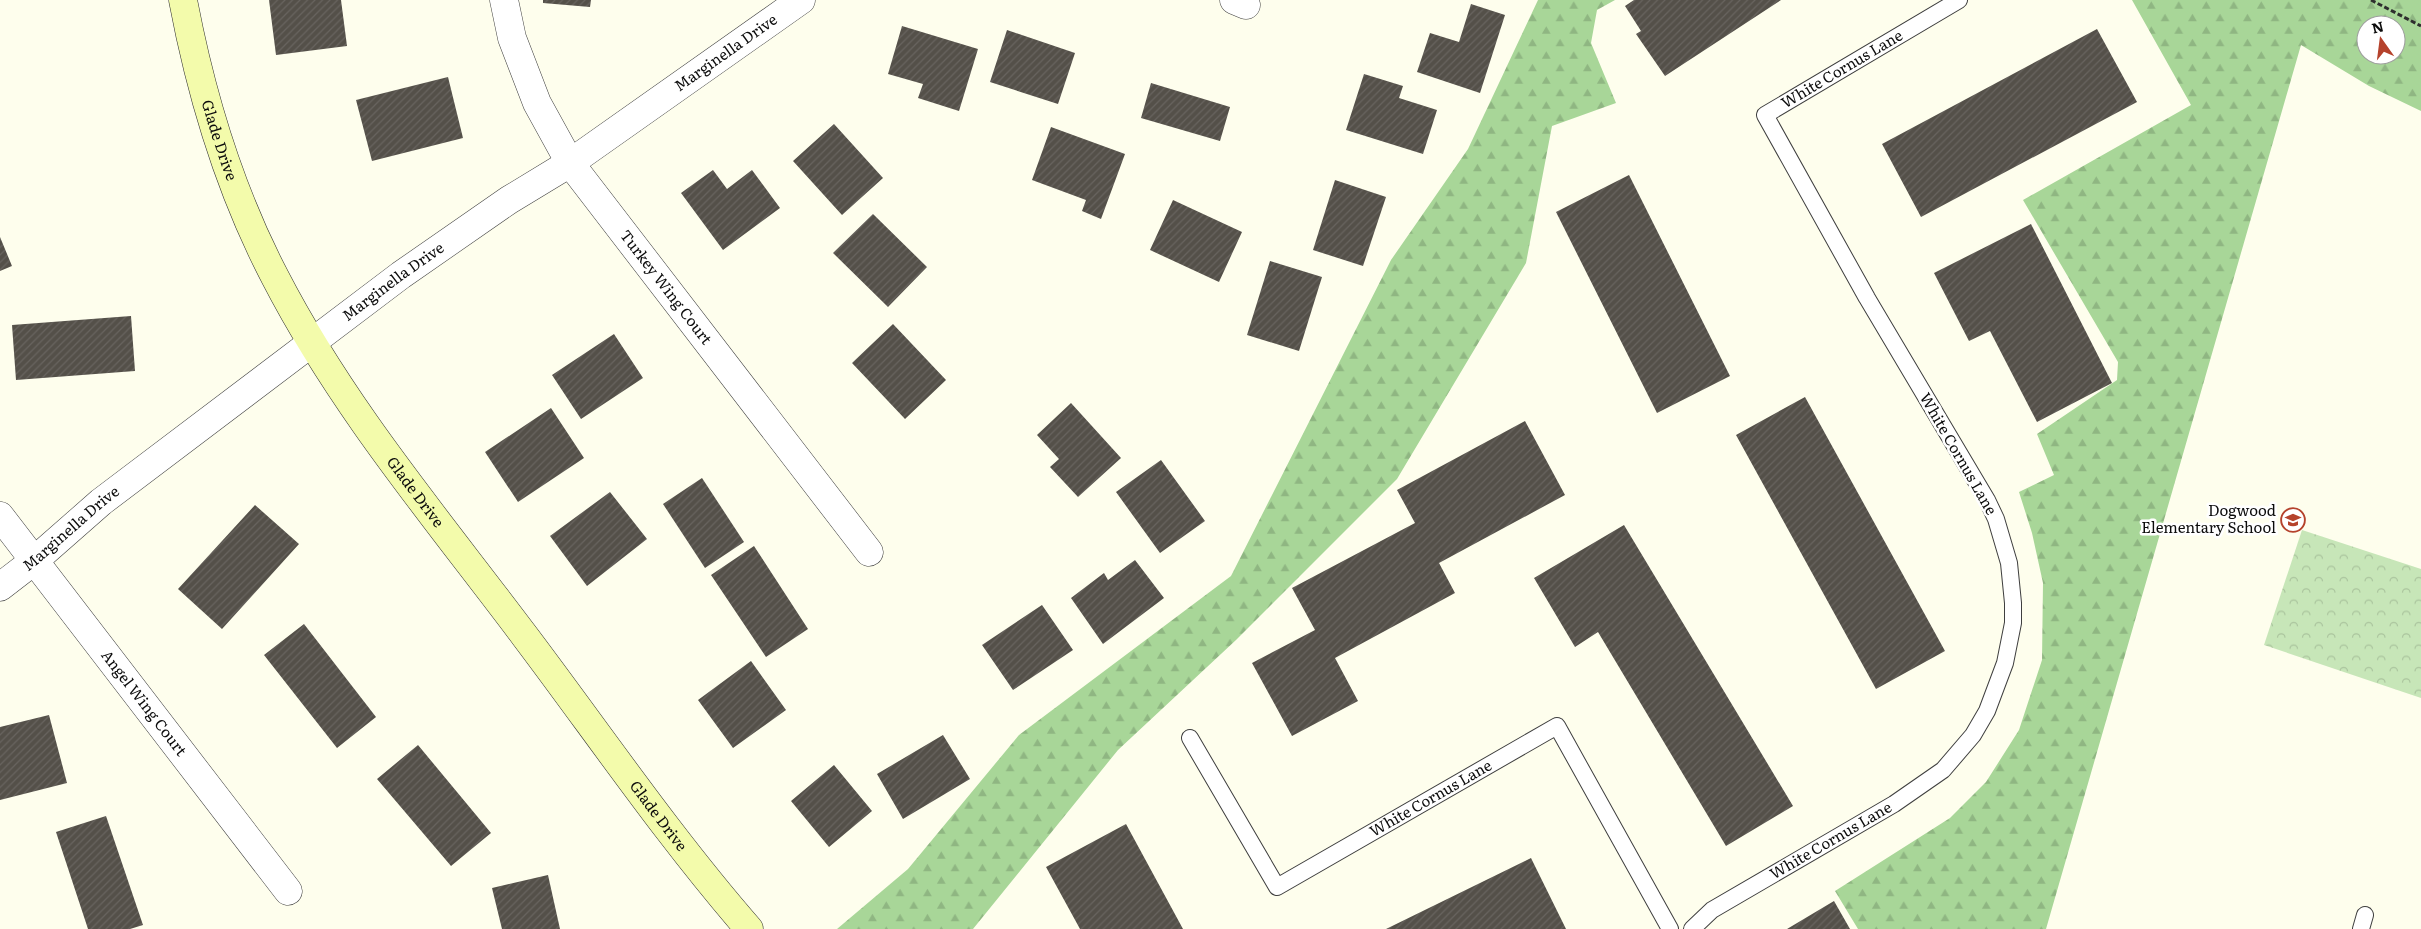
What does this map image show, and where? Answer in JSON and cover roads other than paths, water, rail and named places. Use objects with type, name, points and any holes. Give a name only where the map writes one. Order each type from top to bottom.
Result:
[{"type":"street","name":"Glade Drive","points":[[183,0],[208,108],[237,193],[272,271],[312,342],[360,418],[641,794],[749,929]]},
{"type":"street","name":"Turkey Wing Court","points":[[504,0],[512,38],[537,103],[570,163],[869,552]]},
{"type":"street","name":"Marginella Drive","points":[[0,587],[35,560],[101,502],[401,275],[509,200],[570,163],[801,0]]},
{"type":"street","name":"Angel Wing Court","points":[[0,516],[288,891]]},
{"type":"lane","name":"White Cornus Lane","points":[[1692,929],[1712,910],[1894,804],[1943,770],[1973,735],[1987,711],[2004,663],[2010,642],[2013,603],[2009,562],[1996,519],[1765,115],[1959,0]]},
{"type":"lane","name":"White Cornus Lane","points":[[1190,738],[1277,886],[1557,726],[1670,929]]},
{"type":"place","name":"Dogwood Elementary School","points":[[2293,520]]}]
